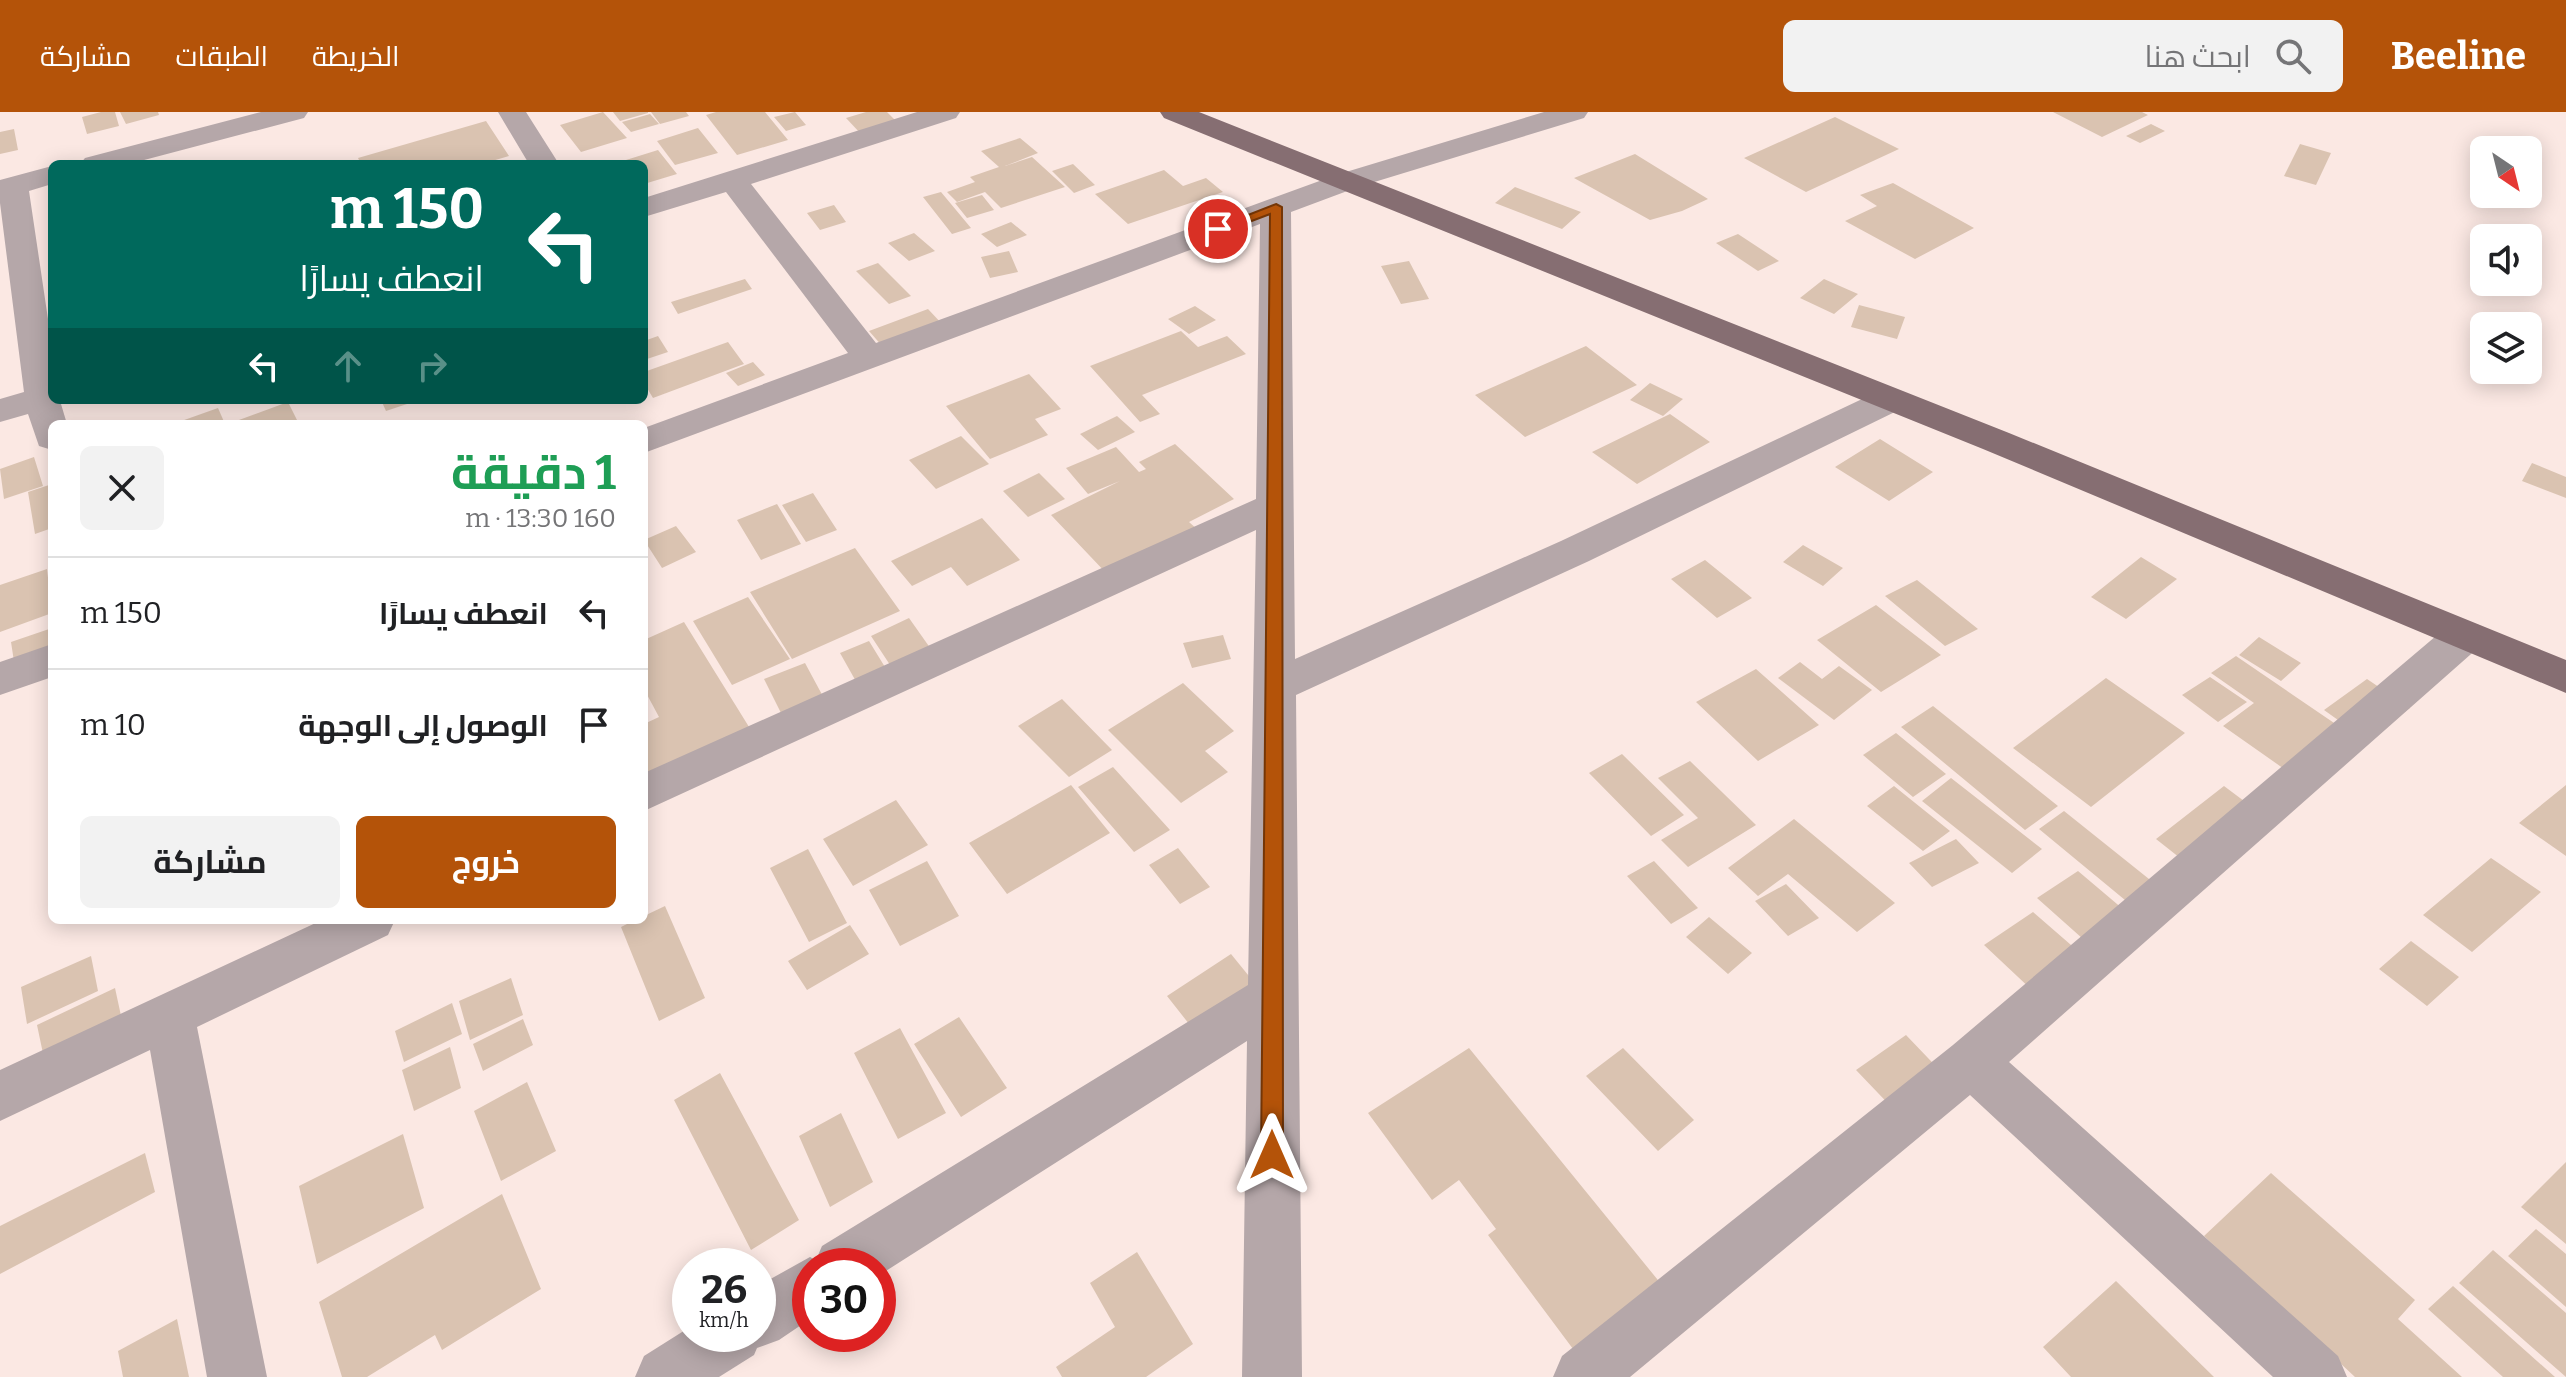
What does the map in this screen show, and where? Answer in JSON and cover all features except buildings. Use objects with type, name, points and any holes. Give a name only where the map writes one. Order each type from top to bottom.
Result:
[{"type":"main road","points":[[1174,112],[1890,400],[2566,677]]},
{"type":"street","points":[[110,160],[294,112]]},
{"type":"street","points":[[512,112],[542,160]]},
{"type":"street","points":[[648,207],[946,112]]},
{"type":"street","points":[[648,440],[1347,181],[1574,112]]},
{"type":"street","points":[[48,176],[6,187],[50,420]]},
{"type":"street","points":[[733,180],[870,358]]},
{"type":"street","points":[[1272,1377],[1276,207]]},
{"type":"street","points":[[0,411],[47,397]]},
{"type":"street","points":[[1274,687],[1575,551],[1890,400]]},
{"type":"street","points":[[648,791],[1274,506]]},
{"type":"street","points":[[1583,1377],[1971,1062],[2464,636]]},
{"type":"street","points":[[0,679],[48,661]]},
{"type":"street","points":[[0,1096],[363,924]]},
{"type":"street","points":[[871,1248],[1273,997]]},
{"type":"street","points":[[169,1016],[237,1377]]},
{"type":"street","points":[[1971,1062],[2317,1377]]},
{"type":"street","points":[[665,1377],[705,1352]]},
{"type":"route","points":[[1218,229],[1276,207],[1272,1155]]}]
